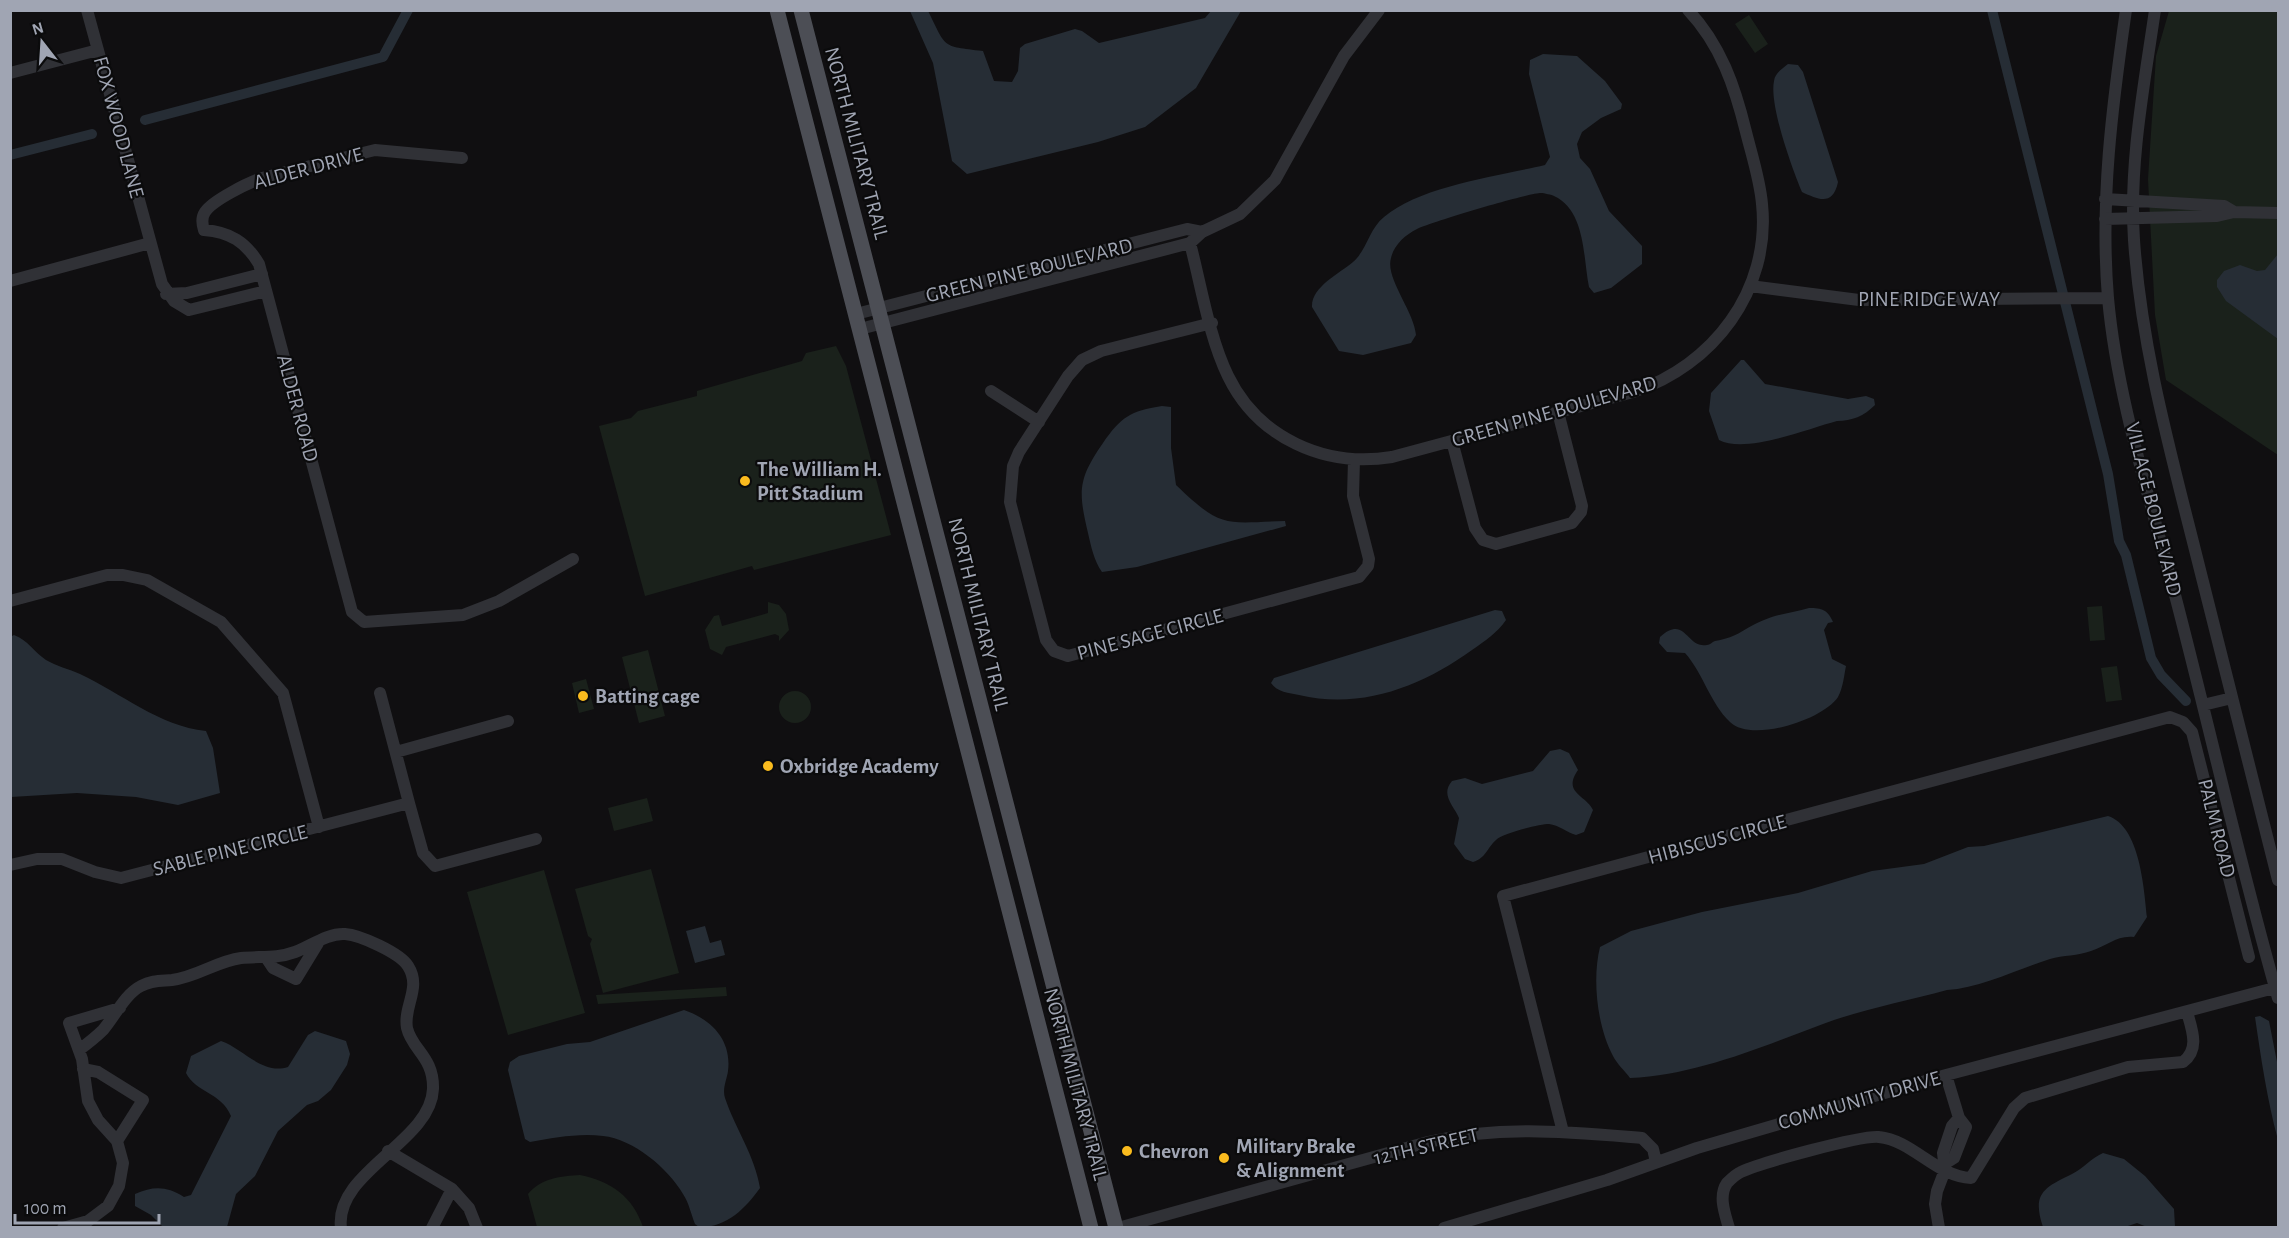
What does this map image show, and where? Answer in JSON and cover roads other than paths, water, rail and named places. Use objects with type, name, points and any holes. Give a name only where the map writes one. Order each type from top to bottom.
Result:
[{"type":"main road","name":"NORTH MILITARY TRAIL","points":[[777,10],[1091,1227]]},
{"type":"main road","name":"NORTH MILITARY TRAIL","points":[[801,10],[1117,1227]]},
{"type":"main road","points":[[986,824],[1010,817]]},
{"type":"street","name":"FOX WOOD LANE","points":[[87,10],[150,243]]},
{"type":"street","name":"GREEN PINE BOULEVARD","points":[[856,314],[880,316],[1190,243],[1202,232],[1240,214],[1275,180],[1344,56],[1379,10]]},
{"type":"street","name":"GREEN PINE BOULEVARD","points":[[1190,243],[1228,375],[1238,393],[1259,419],[1299,446],[1318,454],[1354,460],[1392,457],[1645,388],[1691,363],[1728,326],[1750,286],[1762,243],[1762,205],[1759,183],[1732,80],[1709,37],[1688,10]]},
{"type":"street","name":"VILLAGE BOULEVARD","points":[[2126,10],[2109,131],[2105,199],[2108,298],[2114,345],[2203,705],[2278,991]]},
{"type":"street","name":"VILLAGE BOULEVARD","points":[[2155,10],[2140,112],[2133,199],[2139,296],[2154,382],[2278,880]]},
{"type":"street","points":[[10,73],[98,50]]},
{"type":"street","name":"ALDER DRIVE","points":[[264,284],[259,264],[246,245],[228,234],[204,230],[202,221],[205,211],[245,184],[375,150],[462,158]]},
{"type":"street","points":[[2105,199],[2224,206],[2234,212]]},
{"type":"street","points":[[2105,219],[2217,216],[2234,212],[2278,213]]},
{"type":"street","name":"GREEN PINE BOULEVARD","points":[[860,329],[880,316],[1187,229],[1202,232]]},
{"type":"street","points":[[10,281],[150,243],[166,294],[180,306],[189,310],[264,284]]},
{"type":"street","points":[[166,294],[264,284]]},
{"type":"street","name":"ALDER ROAD","points":[[264,284],[352,612],[364,622],[463,615],[499,601],[573,559]]},
{"type":"street","name":"PINE RIDGE WAY","points":[[1750,286],[1860,300],[2108,298]]},
{"type":"street","name":"PINE SAGE CIRCLE","points":[[1212,323],[1088,357],[1068,376],[1016,459],[1010,487],[1010,502],[1046,640],[1054,651],[1068,656],[1359,577],[1368,566],[1369,559],[1353,496],[1354,460]]},
{"type":"street","points":[[991,391],[1039,422]]},
{"type":"street","points":[[1452,441],[1475,528],[1483,540],[1496,544],[1566,526],[1578,519],[1582,506],[1558,412]]},
{"type":"street","name":"SABLE PINE CIRCLE","points":[[10,601],[107,575],[123,575],[154,583],[221,622],[283,693],[319,827],[121,878],[95,872],[62,859],[37,858],[10,865]]},
{"type":"street","points":[[380,693],[423,853],[435,866],[536,838]]},
{"type":"street","points":[[2203,705],[2232,698]]},
{"type":"street","name":"PALM ROAD","points":[[2164,719],[2177,719],[2192,732],[2249,957]]},
{"type":"street","name":"HIBISCUS CIRCLE","points":[[1563,1132],[1503,896],[2164,719]]},
{"type":"street","points":[[396,752],[508,721]]},
{"type":"street","points":[[319,827],[409,803]]},
{"type":"street","points":[[79,1050],[100,1032],[136,989],[150,982],[193,975],[234,960],[267,959],[318,943],[328,936],[349,934],[398,956],[408,966],[413,979],[414,994],[406,1021],[408,1030],[430,1067],[432,1096],[418,1124],[388,1151],[348,1199],[340,1213],[340,1227]]},
{"type":"street","points":[[267,959],[273,968],[296,979],[318,943]]},
{"type":"street","name":"COMMUNITY DRIVE","points":[[1444,1227],[1607,1180],[1656,1162],[1946,1075],[2187,1012],[2278,991]]},
{"type":"street","points":[[63,1227],[95,1222],[108,1206],[119,1186],[123,1163],[117,1141],[98,1120],[91,1107],[79,1050],[69,1023],[121,1008]]},
{"type":"street","points":[[1730,1227],[1723,1194],[1726,1185],[1733,1177],[1752,1168],[1870,1137],[1888,1139],[1971,1178],[2014,1108],[2031,1094],[2127,1067],[2183,1062],[2188,1058],[2194,1045],[2187,1012]]},
{"type":"street","points":[[83,1069],[98,1072],[143,1100],[117,1141]]},
{"type":"street","points":[[1939,1227],[1935,1204],[1938,1184],[1946,1167],[1944,1153],[1952,1126],[1959,1118],[1946,1075]]},
{"type":"street","name":"12TH STREET","points":[[1117,1227],[1449,1137],[1506,1130],[1642,1138],[1653,1149],[1656,1162]]},
{"type":"street","points":[[388,1151],[452,1189],[469,1208],[477,1227]]},
{"type":"street","points":[[432,1227],[452,1189]]},
{"type":"waterway","points":[[145,120],[383,57],[408,10]]},
{"type":"waterway","points":[[1992,10],[2108,474],[2119,541],[2126,555],[2151,658],[2161,675],[2186,701]]},
{"type":"waterway","points":[[10,155],[92,134]]},
{"type":"place","name":"The William H. Pitt Stadium","points":[[745,481]]},
{"type":"place","name":"Batting cage","points":[[583,696]]},
{"type":"place","name":"Oxbridge Academy","points":[[768,766]]},
{"type":"place","name":"Chevron","points":[[1127,1151]]},
{"type":"place","name":"Military Brake & Alignment","points":[[1224,1158]]}]
